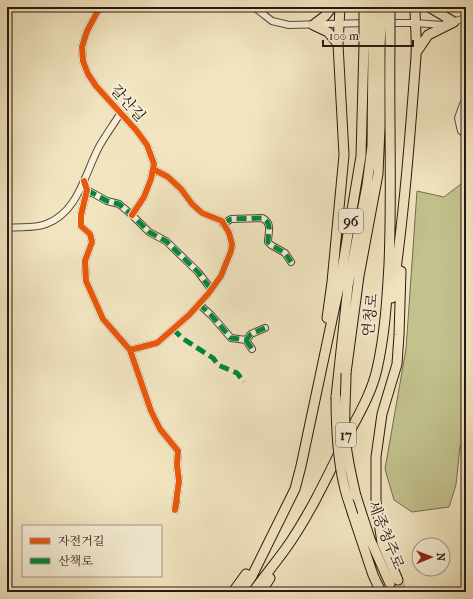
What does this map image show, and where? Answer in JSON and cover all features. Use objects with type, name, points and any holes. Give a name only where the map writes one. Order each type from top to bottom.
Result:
[{"type":"highway","points":[[332,7],[325,16],[313,25],[328,32],[338,44]]},
{"type":"highway","points":[[316,394],[332,282],[344,155],[338,44],[340,7]]},
{"type":"highway","name":"96","points":[[241,592],[252,576],[295,489],[340,282],[361,156],[364,7]]},
{"type":"highway","points":[[374,7],[377,47]]},
{"type":"highway","points":[[377,47],[382,7]]},
{"type":"highway","name":"연청로","points":[[253,592],[291,541],[320,492],[372,386],[377,369],[384,328],[389,251],[391,184],[389,114],[390,7]]},
{"type":"highway","points":[[377,369],[387,333],[402,226],[416,54],[414,23],[415,7]]},
{"type":"highway","points":[[429,7],[454,22]]},
{"type":"highway","points":[[416,54],[428,35],[454,22]]},
{"type":"highway","name":"연청로","points":[[356,496],[346,443],[346,373],[359,276],[378,174],[380,127],[377,47]]},
{"type":"highway","name":"연청로","points":[[353,515],[344,485],[341,468],[336,430],[336,397],[348,286],[367,185],[372,146],[377,47]]},
{"type":"highway","name":"세종청주로","points":[[356,496],[370,540],[394,582],[382,543],[376,501],[376,458],[382,414],[397,364],[402,226]]},
{"type":"highway","name":"세종청주로","points":[[353,515],[373,575],[379,588]]},
{"type":"highway","points":[[233,592],[271,538]]},
{"type":"highway","points":[[261,592],[291,541]]},
{"type":"street","name":"갈산길","points":[[100,7],[82,47],[83,61],[88,74],[96,86],[136,130],[147,145],[154,164],[153,169]]},
{"type":"street","points":[[254,7],[272,21],[289,25],[414,23],[442,25],[466,18]]},
{"type":"street","points":[[466,103],[463,104],[458,118],[461,132],[466,134]]},
{"type":"street","points":[[7,228],[32,228],[46,224],[56,220],[69,209],[100,146],[120,114]]},
{"type":"street","points":[[130,350],[157,343],[189,315],[221,276],[231,251],[232,244],[229,233],[222,221],[202,213],[192,204],[182,189],[168,177],[153,169],[144,197],[132,215]]},
{"type":"street","points":[[84,181],[87,190],[81,215],[81,226],[90,234],[92,242],[85,261],[86,281],[103,319],[130,350],[133,362],[160,429],[178,450],[177,465],[179,482],[175,510],[177,500]]},
{"type":"street","points":[[87,190],[107,201],[119,204],[150,232],[166,241],[198,272],[211,289]]},
{"type":"street","points":[[223,224],[231,219],[262,218],[266,220],[270,229],[268,242],[285,253],[291,262]]},
{"type":"street","points":[[198,304],[212,316],[231,338],[246,340],[252,349]]},
{"type":"street","points":[[246,340],[251,334],[265,328]]},
{"type":"green space","points":[[466,171],[466,442],[460,446],[456,485],[449,507],[412,512],[394,500],[385,469],[406,349],[417,191],[444,197],[461,184]]},
{"type":"tunnel","points":[[398,580],[403,592]]},
{"type":"tunnel","points":[[390,584],[394,592]]},
{"type":"marked path","points":[[87,190],[107,201],[119,204],[149,232],[166,241],[198,272],[211,289]]},
{"type":"marked path","points":[[223,224],[231,219],[262,218],[268,222],[269,225],[268,242],[285,253],[291,262]]},
{"type":"marked path","points":[[199,304],[212,316],[231,338],[246,340],[251,334],[265,328]]},
{"type":"marked path","points":[[173,329],[182,338],[213,358],[218,365],[237,373],[244,382]]},
{"type":"marked path","points":[[246,340],[252,349]]},
{"type":"cycle path","points":[[100,7],[87,31],[82,47],[83,61],[88,74],[96,86],[136,130],[147,145],[154,164],[151,179],[144,197],[132,215]]},
{"type":"cycle path","points":[[130,350],[157,343],[189,315],[208,294],[221,276],[231,251],[232,244],[229,233],[222,221],[202,213],[192,204],[181,189],[168,177],[153,169]]},
{"type":"cycle path","points":[[84,181],[87,190],[81,215],[81,226],[90,234],[92,242],[85,261],[86,281],[103,319],[130,350],[151,411],[160,429],[178,451],[177,465],[179,481],[175,510],[177,500]]}]
